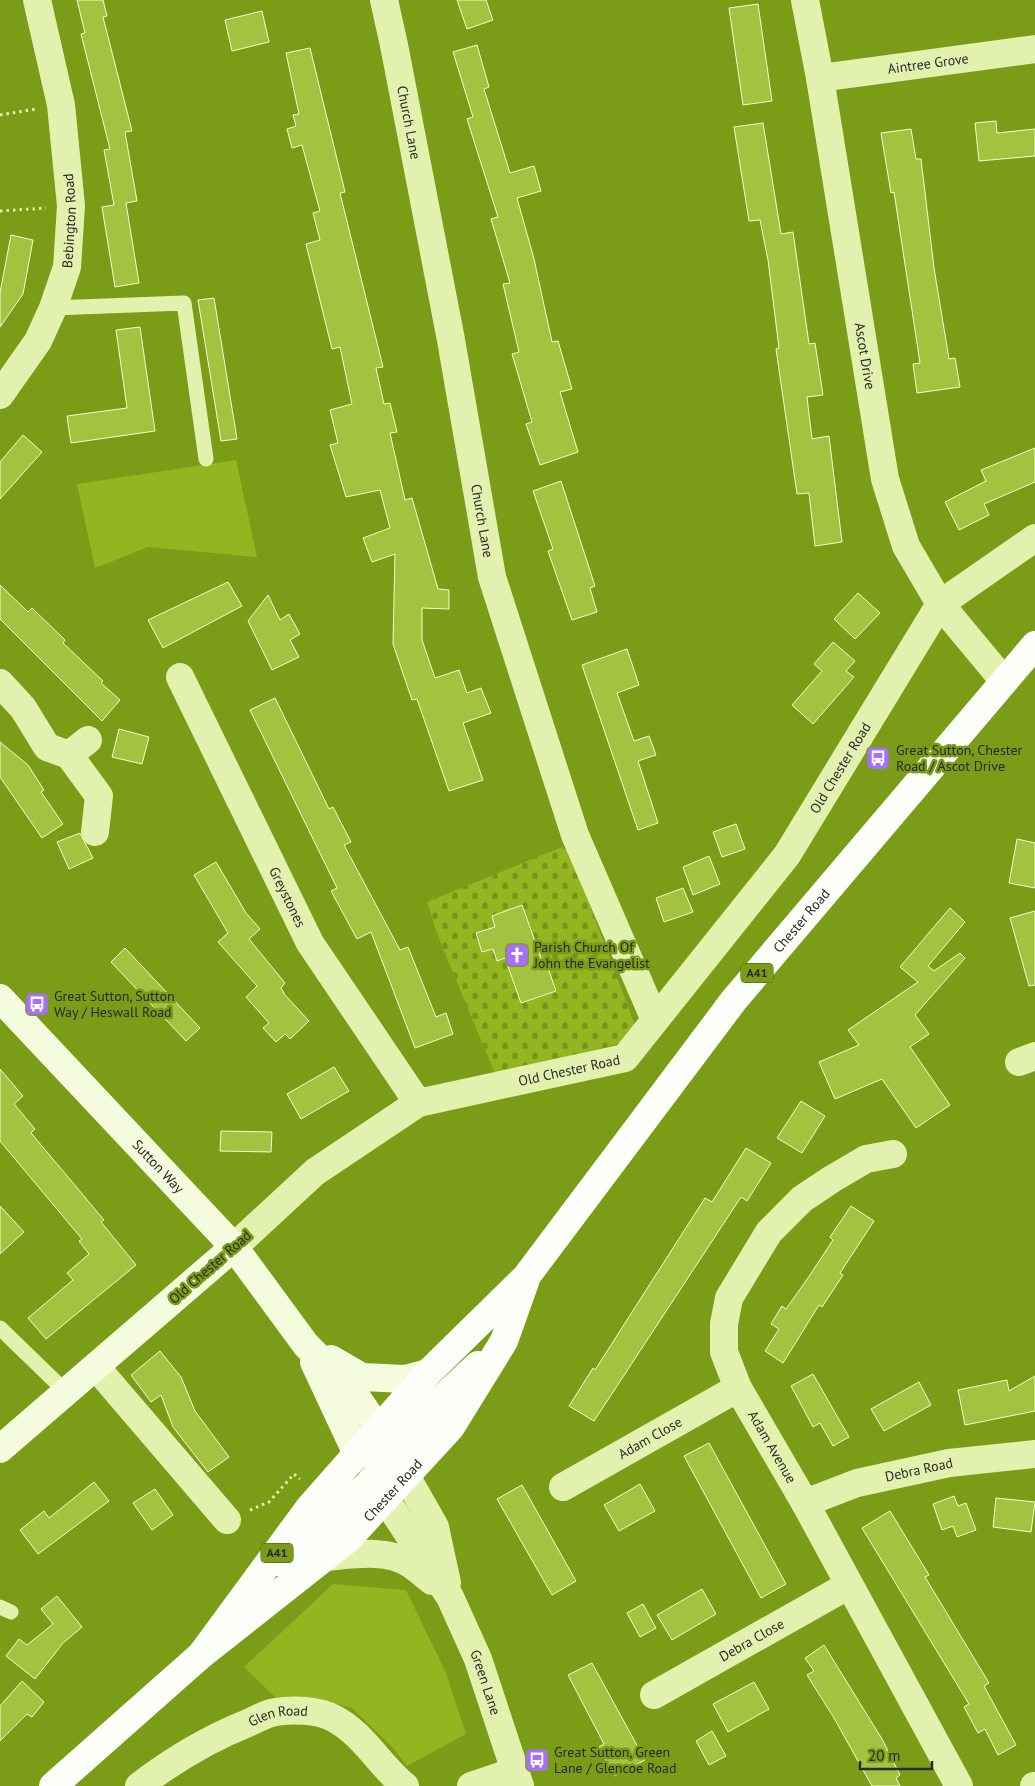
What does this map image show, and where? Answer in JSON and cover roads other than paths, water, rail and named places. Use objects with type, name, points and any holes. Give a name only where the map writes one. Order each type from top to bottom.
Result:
[{"type":"main road","name":"Chester Road","points":[[201,1655],[319,1497],[428,1373],[526,1278],[734,1000],[1035,645]]},
{"type":"main road","name":"Sutton Way","points":[[4,1010],[234,1247],[306,1345],[353,1392],[394,1452],[406,1476]]},
{"type":"main road","name":"Old Chester Road","points":[[0,1449],[234,1247]]},
{"type":"main road","name":"Chester Road","points":[[53,1786],[201,1655],[348,1539],[379,1489],[406,1476],[451,1427],[504,1341],[526,1278]]},
{"type":"main road","name":"A41","points":[[394,1452],[430,1410],[504,1341]]},
{"type":"main road","name":"Sutton Way","points":[[306,1345],[362,1377],[405,1379],[428,1373]]},
{"type":"main road","name":"Sutton Way","points":[[306,1345],[357,1454]]},
{"type":"main road","points":[[357,1454],[394,1452]]},
{"type":"main road","name":"A41","points":[[244,1597],[328,1523],[379,1489]]},
{"type":"street","name":"Bebington Road","points":[[0,395],[38,341],[53,308],[67,266],[71,206],[61,105],[37,0]]},
{"type":"street","name":"Church Lane","points":[[384,0],[449,330],[492,577],[575,835],[655,1020]]},
{"type":"street","name":"Ascot Drive","points":[[805,0],[820,78],[884,478],[906,546],[940,604],[1004,680]]},
{"type":"street","name":"Aintree Grove","points":[[820,78],[1035,49]]},
{"type":"street","name":"Old Chester Road","points":[[234,1247],[315,1172],[418,1103],[625,1058],[787,855],[940,604],[1035,538]]},
{"type":"street","name":"Greystones","points":[[180,677],[310,943],[418,1103]]},
{"type":"street","points":[[0,682],[23,708],[47,747],[78,748],[99,796],[95,832]]},
{"type":"street","name":"Adam Avenue","points":[[893,1154],[866,1159],[832,1179],[802,1199],[770,1232],[729,1298],[724,1352],[738,1388],[806,1503],[959,1786]]},
{"type":"street","points":[[96,1367],[227,1520]]},
{"type":"street","name":"Adam Close","points":[[563,1487],[738,1388]]},
{"type":"street","name":"Green Lane","points":[[357,1454],[450,1597],[484,1676],[517,1779],[471,1786]]},
{"type":"street","name":"Debra Road","points":[[806,1503],[857,1483],[949,1463],[1035,1454]]},
{"type":"street","name":"Green Lane","points":[[406,1476],[435,1527],[450,1597]]},
{"type":"street","name":"Green Lane","points":[[325,1557],[363,1553],[395,1557],[409,1563],[450,1597]]},
{"type":"street","name":"Debra Close","points":[[654,1695],[849,1585]]},
{"type":"street","name":"Glen Road","points":[[139,1786],[170,1761],[225,1732],[276,1712],[306,1711],[333,1718],[359,1738],[406,1786]]},
{"type":"lane","points":[[53,308],[184,303],[206,459]]},
{"type":"lane","points":[[0,1328],[66,1392]]},
{"type":"place","name":"Great Sutton, Chester Road / Ascot Drive","points":[[878,758]]},
{"type":"place","name":"Parish Church Of John the Evangelist","points":[[517,955]]},
{"type":"place","name":"Great Sutton, Sutton Way / Heswall Road","points":[[37,1004]]},
{"type":"place","name":"Great Sutton, Green Lane / Glencoe Road","points":[[537,1760]]}]
